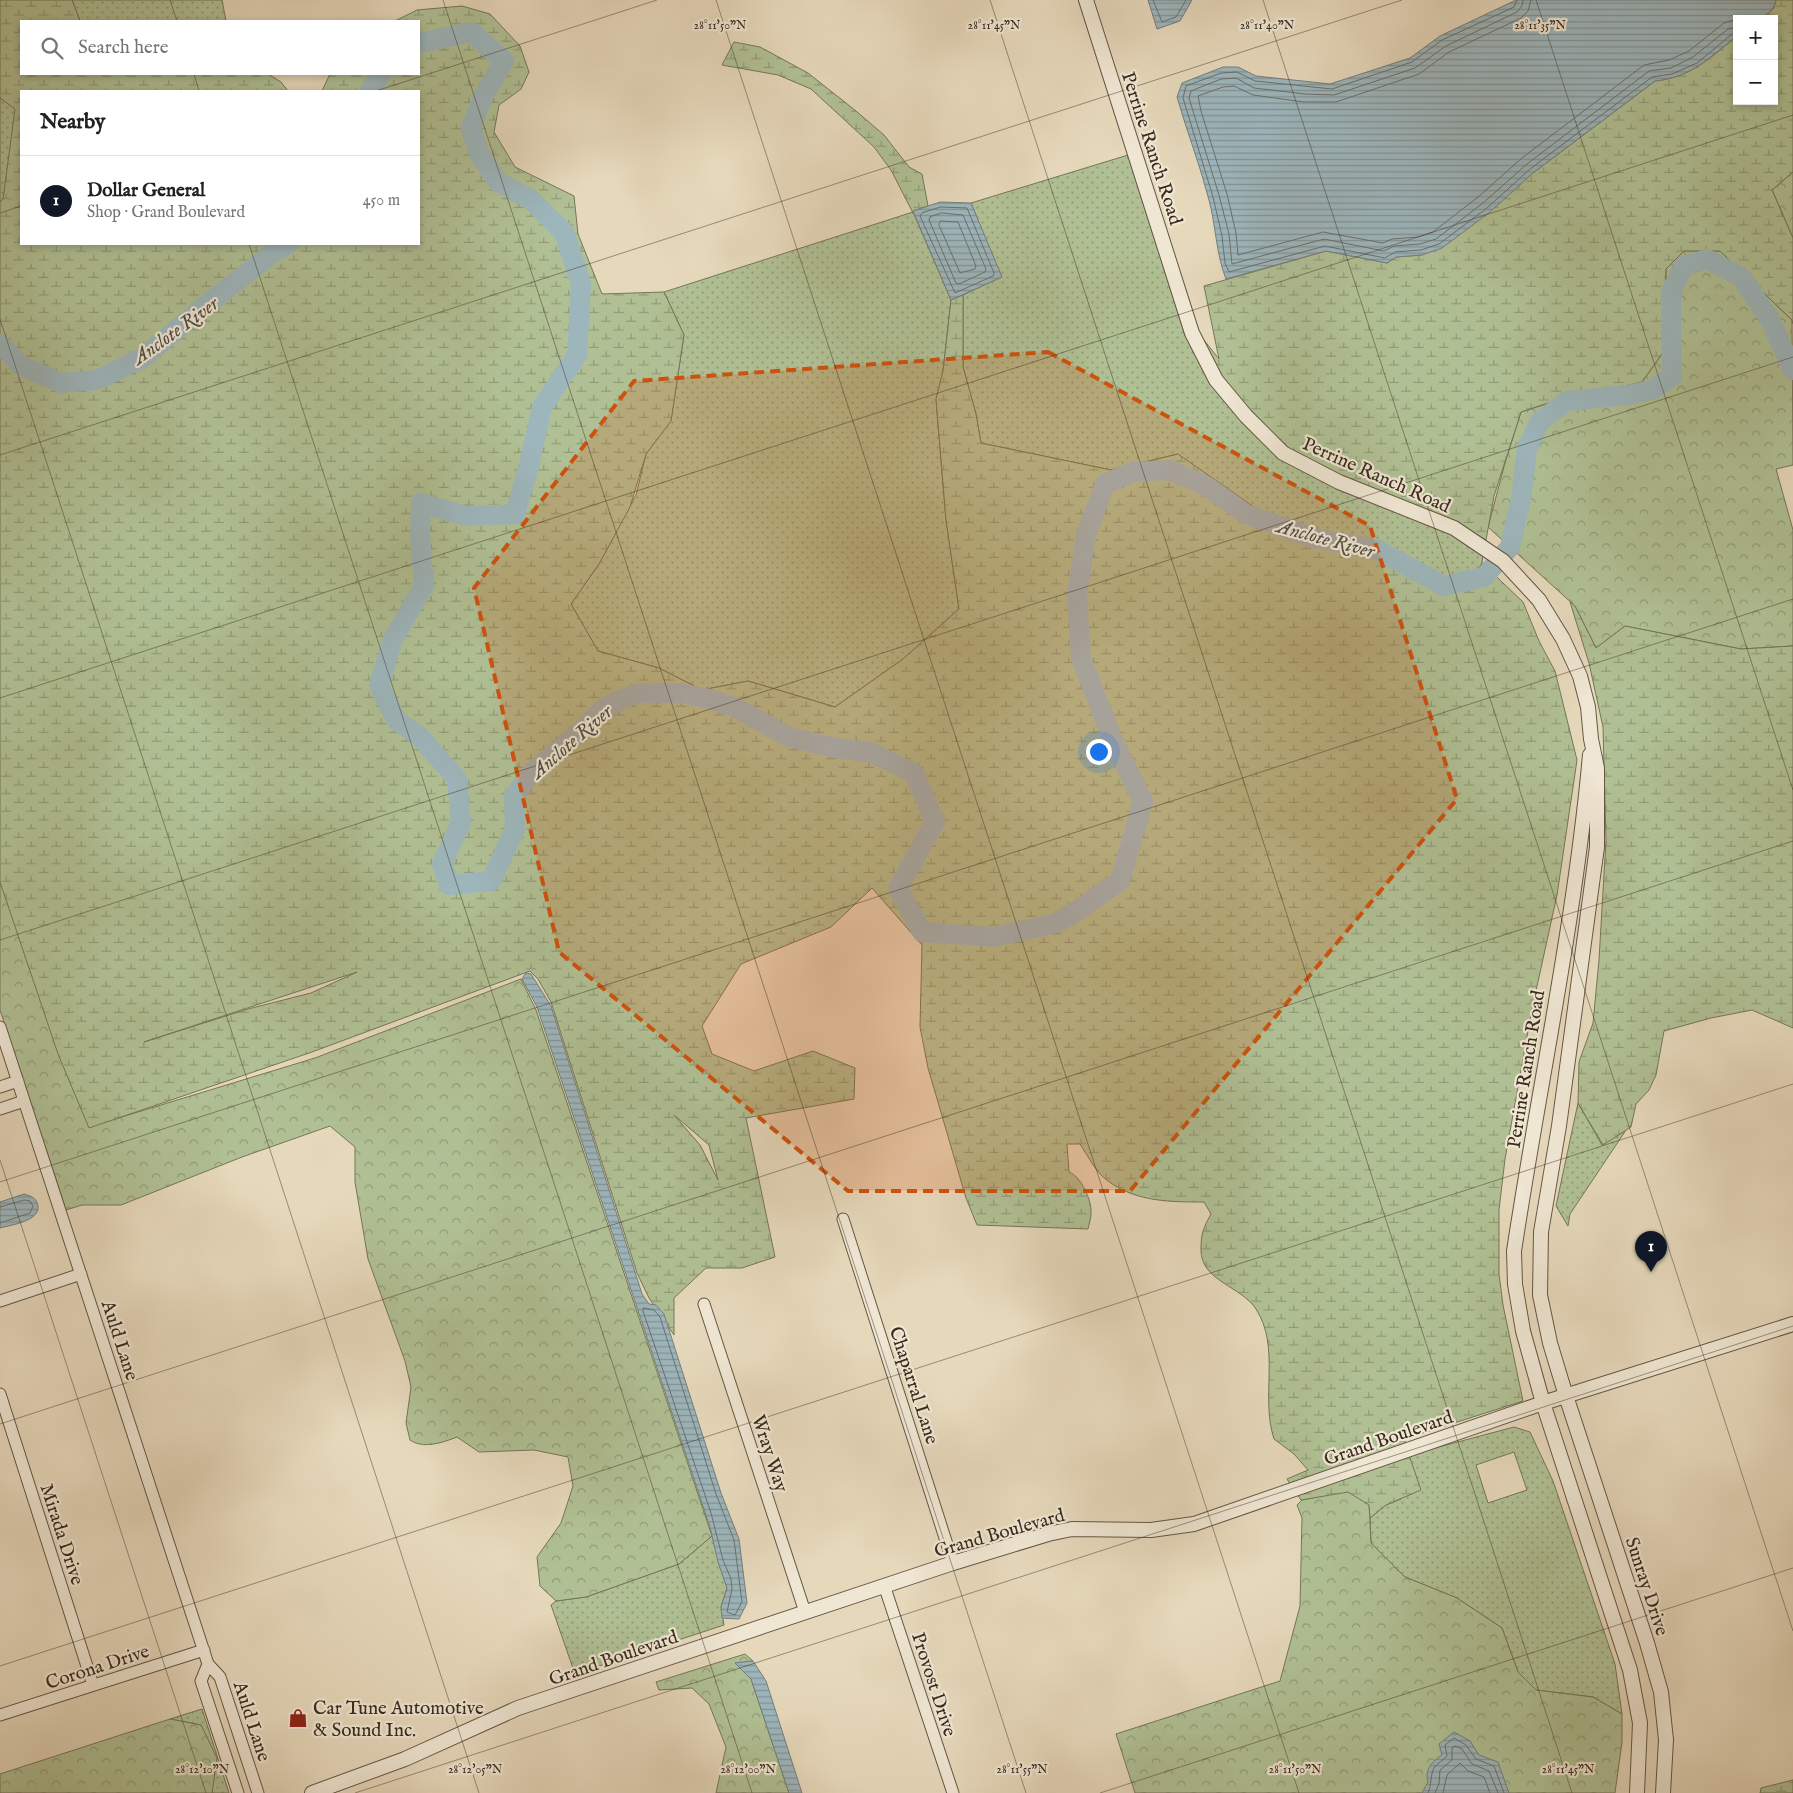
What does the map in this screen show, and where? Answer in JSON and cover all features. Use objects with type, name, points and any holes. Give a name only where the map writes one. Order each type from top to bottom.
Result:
[{"type":"street","name":"Perrine Ranch Road","points":[[1086,0],[1192,333],[1216,380],[1246,416],[1283,453],[1339,482],[1454,528],[1479,543],[1503,562],[1539,600],[1563,639],[1580,676],[1588,707],[1591,739],[1598,768],[1597,846],[1559,1126],[1541,1232],[1539,1259],[1540,1295],[1550,1343],[1566,1396]]},
{"type":"street","name":"Perrine Ranch Road","points":[[1543,1403],[1523,1331],[1515,1284],[1514,1251],[1585,812],[1591,739]]},
{"type":"street","name":"Auld Lane","points":[[0,1027],[208,1664],[220,1677],[258,1793]]},
{"type":"street","points":[[0,1087],[18,1081]]},
{"type":"street","points":[[0,1109],[24,1101]]},
{"type":"street","name":"Chaparral Lane","points":[[843,1218],[953,1563]]},
{"type":"street","points":[[0,1301],[81,1274]]},
{"type":"street","name":"Wray Way","points":[[704,1304],[805,1612]]},
{"type":"street","name":"Grand Boulevard","points":[[312,1793],[405,1759],[518,1708],[953,1563],[1048,1534],[1072,1529],[1151,1530],[1194,1524],[1543,1403],[1793,1324]]},
{"type":"street","name":"Mirada Drive","points":[[0,1394],[93,1685]]},
{"type":"street","name":"Sunray Drive","points":[[1566,1396],[1648,1643],[1661,1692],[1666,1740],[1663,1793]]},
{"type":"street","points":[[1543,1403],[1630,1670],[1640,1723],[1637,1793]]},
{"type":"street","name":"Provost Drive","points":[[884,1585],[953,1793]]},
{"type":"street","name":"Corona Drive","points":[[0,1715],[204,1650]]},
{"type":"street","name":"Auld Lane","points":[[208,1664],[201,1681],[238,1793]]},
{"type":"highlighted area","points":[[1048,352],[1370,526],[1457,799],[1130,1191],[848,1191],[559,952],[474,588],[634,381]]},
{"type":"green space","points":[[0,0],[72,0],[80,20],[20,20],[20,75],[270,75],[281,82],[287,90],[20,90],[20,245],[420,245],[420,90],[322,90],[330,75],[420,75],[420,20],[397,20],[417,10],[462,6],[490,14],[520,46],[529,72],[521,89],[499,105],[494,132],[515,167],[574,196],[578,234],[602,294],[664,292],[684,335],[671,421],[646,454],[630,507],[599,564],[571,604],[598,651],[659,668],[702,690],[748,681],[835,707],[903,659],[959,609],[946,520],[936,399],[943,371],[951,300],[963,295],[963,367],[976,414],[981,443],[1111,470],[1178,454],[1277,523],[1404,569],[1470,584],[1482,563],[1523,602],[1539,641],[1555,671],[1577,760],[1557,895],[1532,1009],[1505,1159],[1499,1210],[1499,1274],[1503,1305],[1523,1401],[1404,1439],[1406,1444],[1290,1484],[1287,1479],[1308,1470],[1294,1454],[1274,1439],[1270,1423],[1267,1340],[1263,1324],[1256,1309],[1241,1294],[1214,1276],[1207,1269],[1203,1260],[1201,1250],[1202,1235],[1211,1214],[1204,1202],[1167,1201],[1130,1193],[1104,1178],[1080,1144],[1067,1144],[1069,1172],[1078,1178],[1090,1202],[1091,1215],[1088,1229],[977,1225],[966,1198],[928,1068],[920,1027],[922,945],[872,888],[831,927],[741,964],[702,1026],[712,1054],[754,1071],[813,1051],[855,1068],[854,1099],[746,1118],[775,1257],[742,1268],[706,1268],[674,1298],[674,1335],[649,1298],[637,1273],[551,1002],[538,979],[530,971],[312,1052],[89,1128],[58,1054],[0,882],[0,202],[3,199],[15,109],[0,98]],"holes":[[[357,972],[311,993],[248,1009],[144,1042]],[[674,1115],[709,1145],[718,1180],[700,1145]]]},
{"type":"green space","points":[[72,0],[222,0],[226,20],[80,20]]},
{"type":"green space","points":[[1776,0],[1793,0],[1793,172],[1772,190],[1793,238],[1793,324],[1792,320],[1720,251],[1684,251],[1666,269],[1664,351],[1642,382],[1548,403],[1521,412],[1494,496],[1486,540],[1457,523],[1342,476],[1288,448],[1251,412],[1221,377],[1200,335],[1219,359],[1204,286],[1326,251],[1387,263],[1396,257],[1422,255],[1466,229],[1533,173],[1655,81],[1668,79],[1690,71],[1709,59],[1733,39],[1733,105],[1778,105],[1778,15],[1766,15],[1774,8]]},
{"type":"green space","points":[[734,42],[760,47],[808,73],[856,111],[884,135],[909,167],[922,174],[928,206],[913,211],[913,213],[891,170],[874,147],[811,89],[778,75],[722,65]]},
{"type":"green space","points":[[0,98],[15,108],[20,120],[20,173],[0,203]]},
{"type":"green space","points":[[1128,155],[1185,335],[1210,384],[1241,420],[1451,534],[1483,555],[1482,563],[1470,584],[1404,569],[1317,543],[1222,495],[1178,454],[1111,470],[981,443],[976,414],[963,367],[963,295],[1001,277],[971,203]]},
{"type":"green space","points":[[1793,172],[1793,238],[1772,190]]},
{"type":"green space","points":[[913,212],[951,300],[943,371],[936,400],[946,520],[959,609],[903,659],[835,707],[748,681],[702,690],[659,668],[598,651],[571,604],[599,564],[636,495],[646,454],[671,420],[684,335],[664,292]]},
{"type":"green space","points":[[1684,251],[1720,251],[1792,320],[1793,465],[1776,469],[1793,530],[1793,646],[1741,649],[1625,626],[1596,648],[1575,606],[1488,527],[1521,412],[1556,401],[1642,382],[1664,351],[1666,269]]},
{"type":"green space","points":[[1570,602],[1575,606],[1596,648],[1625,626],[1741,649],[1793,646],[1793,1028],[1752,1010],[1711,1018],[1664,1031],[1656,1075],[1649,1090],[1636,1104],[1631,1127],[1603,1145],[1578,1103],[1579,1062],[1593,1023],[1599,960],[1606,840],[1603,727],[1589,663]]},
{"type":"green space","points":[[0,881],[92,1126],[315,1058],[521,979],[536,1010],[712,1536],[679,1564],[586,1597],[556,1601],[540,1586],[537,1557],[561,1523],[573,1486],[568,1457],[534,1450],[479,1452],[457,1437],[427,1445],[410,1440],[406,1423],[411,1387],[405,1361],[368,1259],[355,1182],[355,1147],[330,1126],[242,1157],[121,1205],[82,1205],[66,1210],[0,1010]]},
{"type":"green space","points":[[1578,1103],[1602,1145],[1626,1130],[1570,1214],[1568,1226],[1556,1206]]},
{"type":"green space","points":[[1514,1427],[1530,1432],[1553,1481],[1615,1664],[1622,1714],[1593,1697],[1536,1690],[1518,1672],[1502,1628],[1457,1598],[1405,1577],[1371,1543],[1370,1518],[1386,1505],[1401,1499],[1409,1455]],"holes":[[[1514,1452],[1527,1490],[1488,1503],[1476,1465]]]},
{"type":"green space","points":[[1409,1455],[1421,1490],[1386,1505],[1370,1518],[1369,1505],[1348,1492],[1301,1500],[1297,1494]]},
{"type":"green space","points":[[1346,1491],[1369,1502],[1371,1543],[1405,1577],[1457,1598],[1502,1628],[1518,1672],[1536,1690],[1593,1697],[1622,1714],[1622,1742],[1615,1793],[1135,1793],[1116,1734],[1280,1681],[1300,1606],[1302,1518],[1297,1505],[1302,1500]]},
{"type":"green space","points":[[712,1536],[727,1588],[721,1607],[724,1625],[575,1674],[551,1605],[556,1601],[586,1597],[679,1564]]},
{"type":"green space","points":[[745,1654],[753,1661],[735,1663],[751,1679],[789,1793],[716,1793],[726,1747],[709,1704],[692,1688],[659,1690],[656,1682]]},
{"type":"green space","points":[[202,1709],[229,1793],[212,1793],[201,1725],[170,1719]]},
{"type":"green space","points":[[170,1719],[201,1725],[217,1758],[212,1793],[0,1793],[0,1774]]},
{"type":"green space","points":[[1793,1780],[1793,1793],[1760,1793],[1761,1788]]},
{"type":"water","points":[[1148,0],[1192,0],[1180,21],[1157,29]]},
{"type":"water","points":[[1516,0],[1776,0],[1774,7],[1766,15],[1733,15],[1733,39],[1709,59],[1690,71],[1668,79],[1655,81],[1533,173],[1490,212],[1442,248],[1422,255],[1396,257],[1387,263],[1326,251],[1226,279],[1220,260],[1209,200],[1202,174],[1177,97],[1182,83],[1223,67],[1238,67],[1256,76],[1330,84],[1410,58],[1440,36]]},
{"type":"water","points":[[940,202],[971,203],[1002,277],[951,300],[913,211]]},
{"type":"water","points":[[526,973],[531,974],[551,1006],[642,1294],[649,1304],[656,1305],[664,1314],[721,1493],[739,1539],[747,1603],[739,1619],[722,1618],[721,1607],[727,1588],[718,1562],[710,1527],[537,1007],[522,979]]},
{"type":"water","points":[[24,1194],[35,1199],[38,1206],[37,1211],[30,1219],[24,1222],[0,1228],[0,1202]]},
{"type":"water","points":[[753,1661],[766,1681],[802,1793],[789,1793],[751,1679],[735,1663]]},
{"type":"water","points":[[1454,1732],[1470,1741],[1479,1755],[1498,1762],[1509,1793],[1422,1793],[1428,1782],[1428,1769],[1442,1755],[1439,1744]]},
{"type":"waterway","name":"Anclote River","points":[[420,43],[472,32],[504,61],[483,97],[471,127],[478,151],[498,182],[530,199],[564,232],[581,284],[577,355],[542,407],[529,465],[515,514],[466,516],[421,503],[420,535],[424,586],[393,639],[379,686],[397,721],[419,736],[457,779],[461,822],[442,864],[449,885],[491,881],[515,829],[514,796],[532,772],[585,728],[605,707],[637,693],[680,693],[710,699],[736,708],[789,737],[835,748],[870,752],[914,773],[935,822],[898,888],[922,932],[994,937],[1056,923],[1074,913],[1120,881],[1143,801],[1112,738],[1081,658],[1077,595],[1086,535],[1105,484],[1132,472],[1170,470],[1206,486],[1246,514],[1314,538],[1376,549],[1444,586],[1484,577],[1510,547],[1521,499],[1527,449],[1540,421],[1567,401],[1627,395],[1652,390],[1672,376],[1671,292],[1684,266],[1707,259],[1741,277],[1769,318],[1793,370]]},
{"type":"waterway","name":"Anclote River","points":[[371,90],[380,75]]},
{"type":"waterway","name":"Anclote River","points":[[0,344],[20,365],[60,383],[97,380],[144,357],[201,309],[270,255],[286,245]]},
{"type":"place","name":"Dollar General","points":[[1651,1272]]},
{"type":"place","name":"Car Tune Automotive & Sound Inc.","points":[[298,1718]]}]
